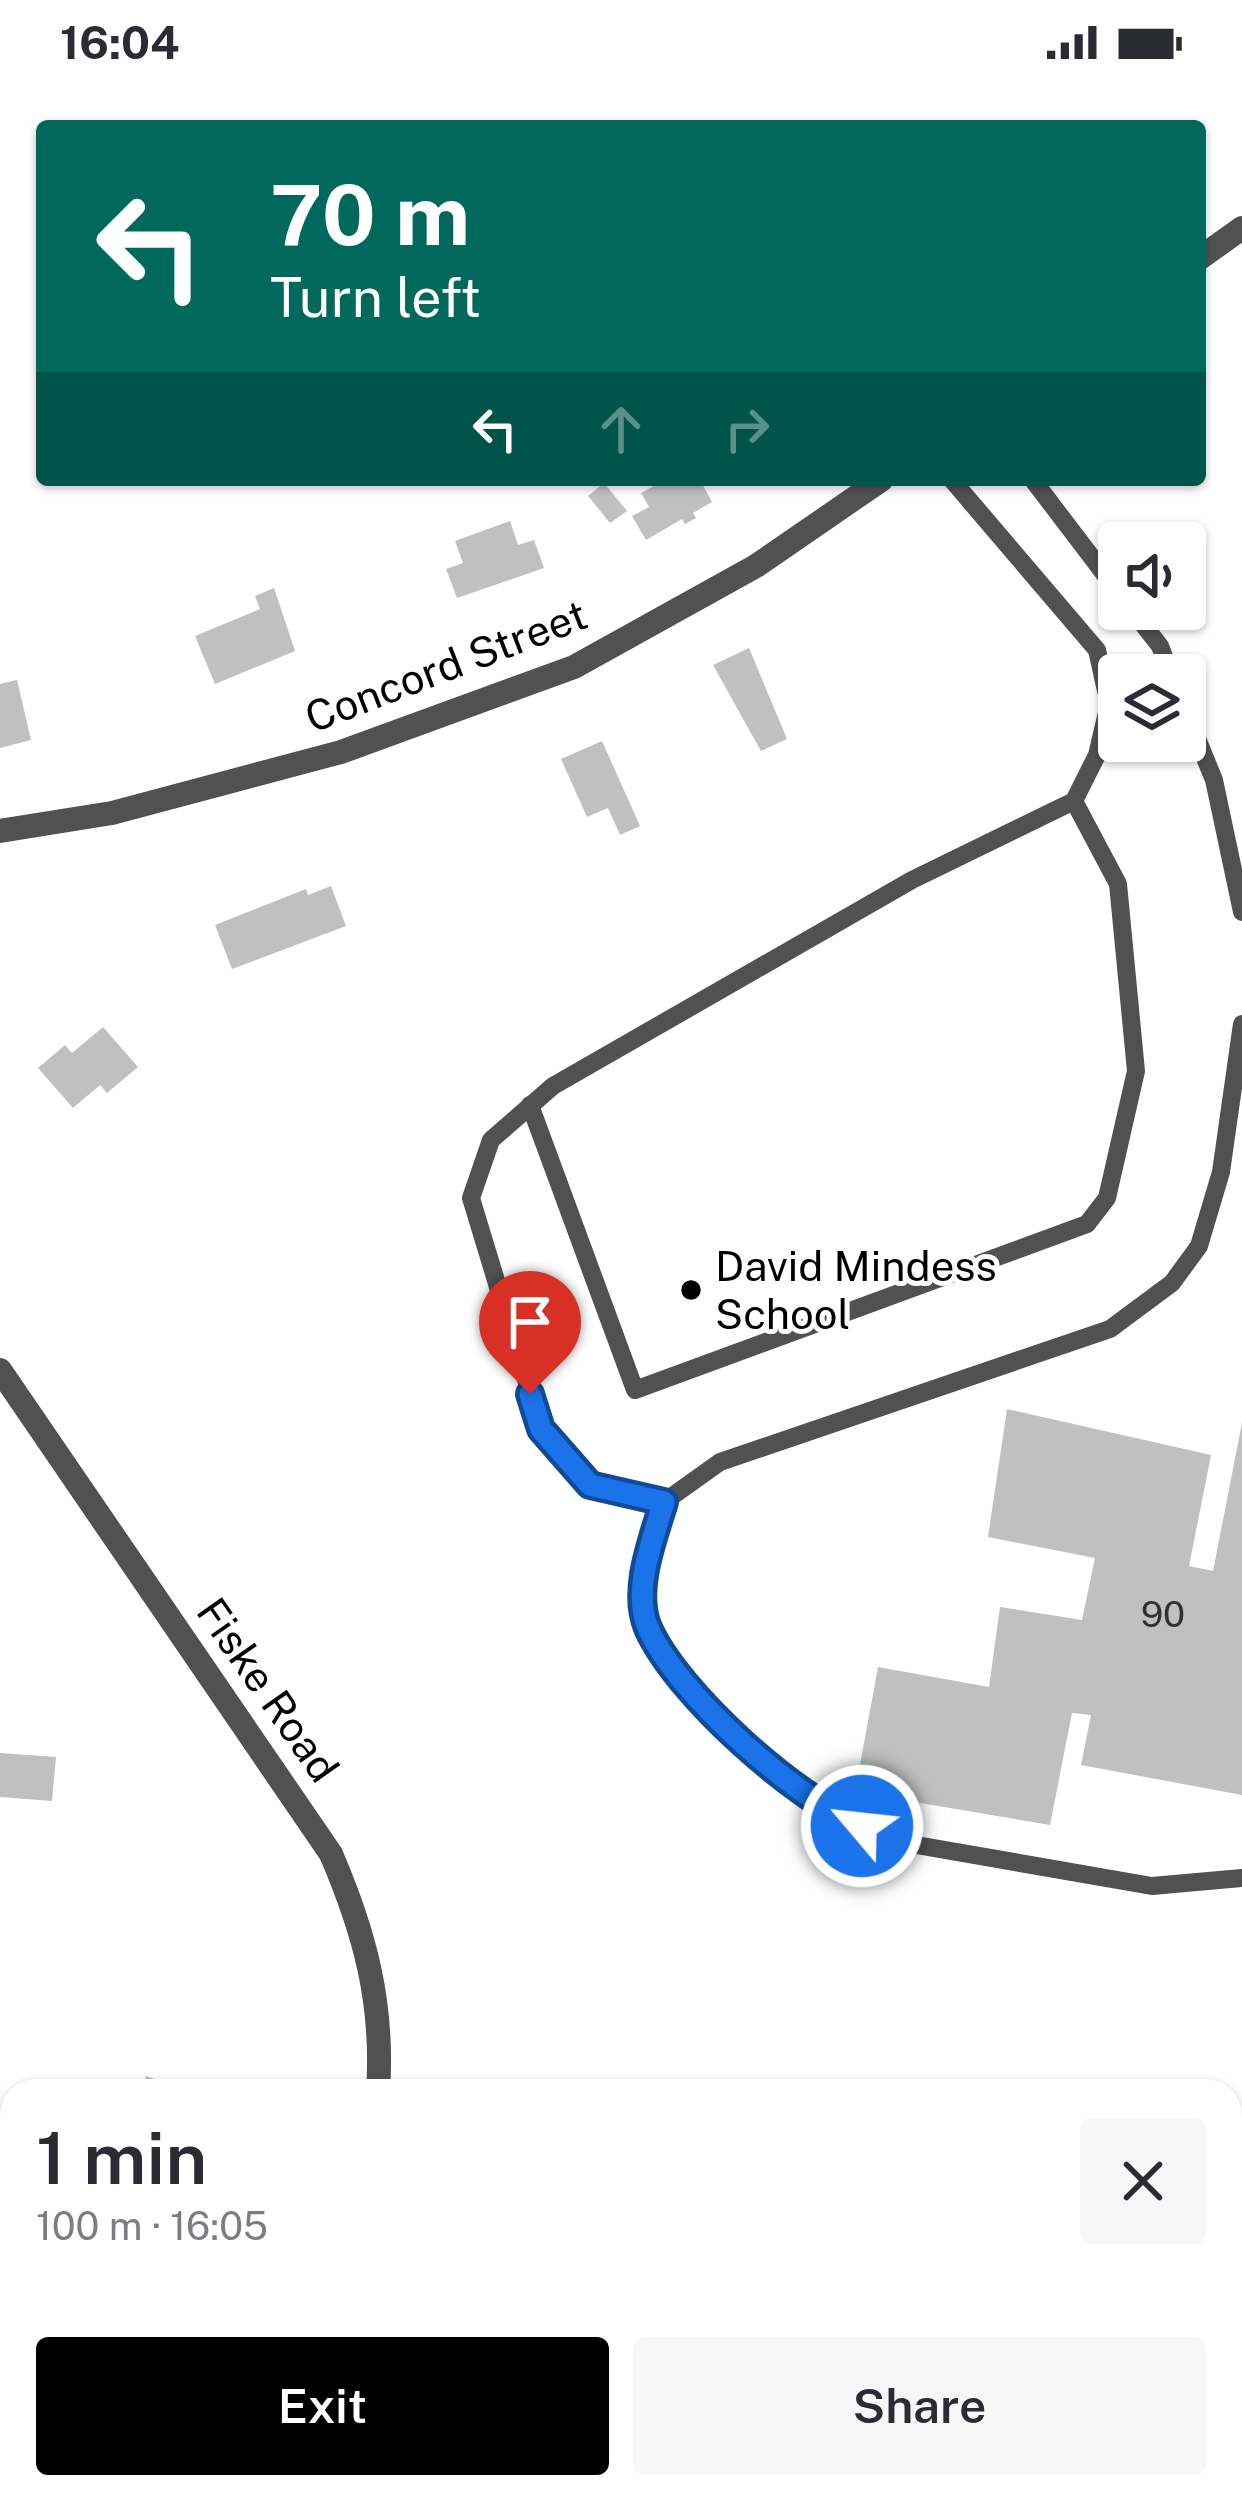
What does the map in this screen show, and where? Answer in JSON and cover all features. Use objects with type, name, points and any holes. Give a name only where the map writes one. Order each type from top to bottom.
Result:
[{"type":"street","points":[[1206,253],[1242,228]]},
{"type":"street","name":"Concord Street","points":[[0,831],[112,812],[341,752],[574,667],[756,566],[872,486]]},
{"type":"street","name":"Fiske Road","points":[[0,1370],[332,1854],[358,1916],[376,1982],[379,2079]]},
{"type":"lane","points":[[664,1502],[590,1485],[541,1429],[471,1198],[491,1140],[553,1085],[912,880],[1074,801],[1097,755],[1109,704],[1097,650],[957,486]]},
{"type":"lane","points":[[1038,486],[1098,565]]},
{"type":"lane","points":[[1206,760],[1242,912]]},
{"type":"lane","points":[[530,1106],[635,1390],[1088,1224],[1107,1198],[1136,1071],[1118,884],[1074,801]]},
{"type":"lane","points":[[1242,1024],[1221,1172],[1198,1246],[1172,1283],[1110,1329],[720,1462],[664,1502],[644,1569],[647,1626],[712,1716],[825,1811],[899,1842],[1152,1886],[1242,1878]]},
{"type":"building","points":[[606,486],[627,511],[610,523],[588,496]]},
{"type":"building","points":[[654,486],[703,486],[712,502],[693,513],[696,518],[685,524],[682,519],[646,540],[632,516],[649,507],[641,493]]},
{"type":"building","points":[[510,521],[518,545],[534,540],[544,568],[457,598],[446,569],[463,563],[455,541]]},
{"type":"building","points":[[274,588],[295,651],[215,684],[195,636],[260,609],[255,596]]},
{"type":"building","points":[[749,648],[787,739],[761,751],[713,665]]},
{"type":"building","points":[[17,680],[31,740],[0,748],[0,684]]},
{"type":"building","points":[[602,741],[640,826],[620,835],[608,808],[587,817],[561,759]]},
{"type":"building","points":[[331,886],[346,926],[232,969],[215,925],[306,889],[308,895]]},
{"type":"building","points":[[103,1027],[138,1067],[107,1093],[100,1085],[73,1108],[38,1068],[65,1045],[72,1053]]},
{"type":"building","points":[[1007,1409],[1211,1455],[1189,1566],[1213,1571],[1242,1423],[1242,1795],[1081,1765],[1091,1715],[1072,1713],[1050,1825],[855,1792],[878,1667],[989,1687],[1000,1607],[1082,1620],[1095,1558],[988,1537]]},
{"type":"building","points":[[0,1753],[56,1757],[52,1801],[0,1797]]},
{"type":"place","name":"David Mindess School","points":[[691,1290]]},
{"type":"route","points":[[530,1394],[541,1429],[590,1485],[664,1502],[644,1569],[647,1626],[712,1716],[825,1811],[862,1826]]}]
